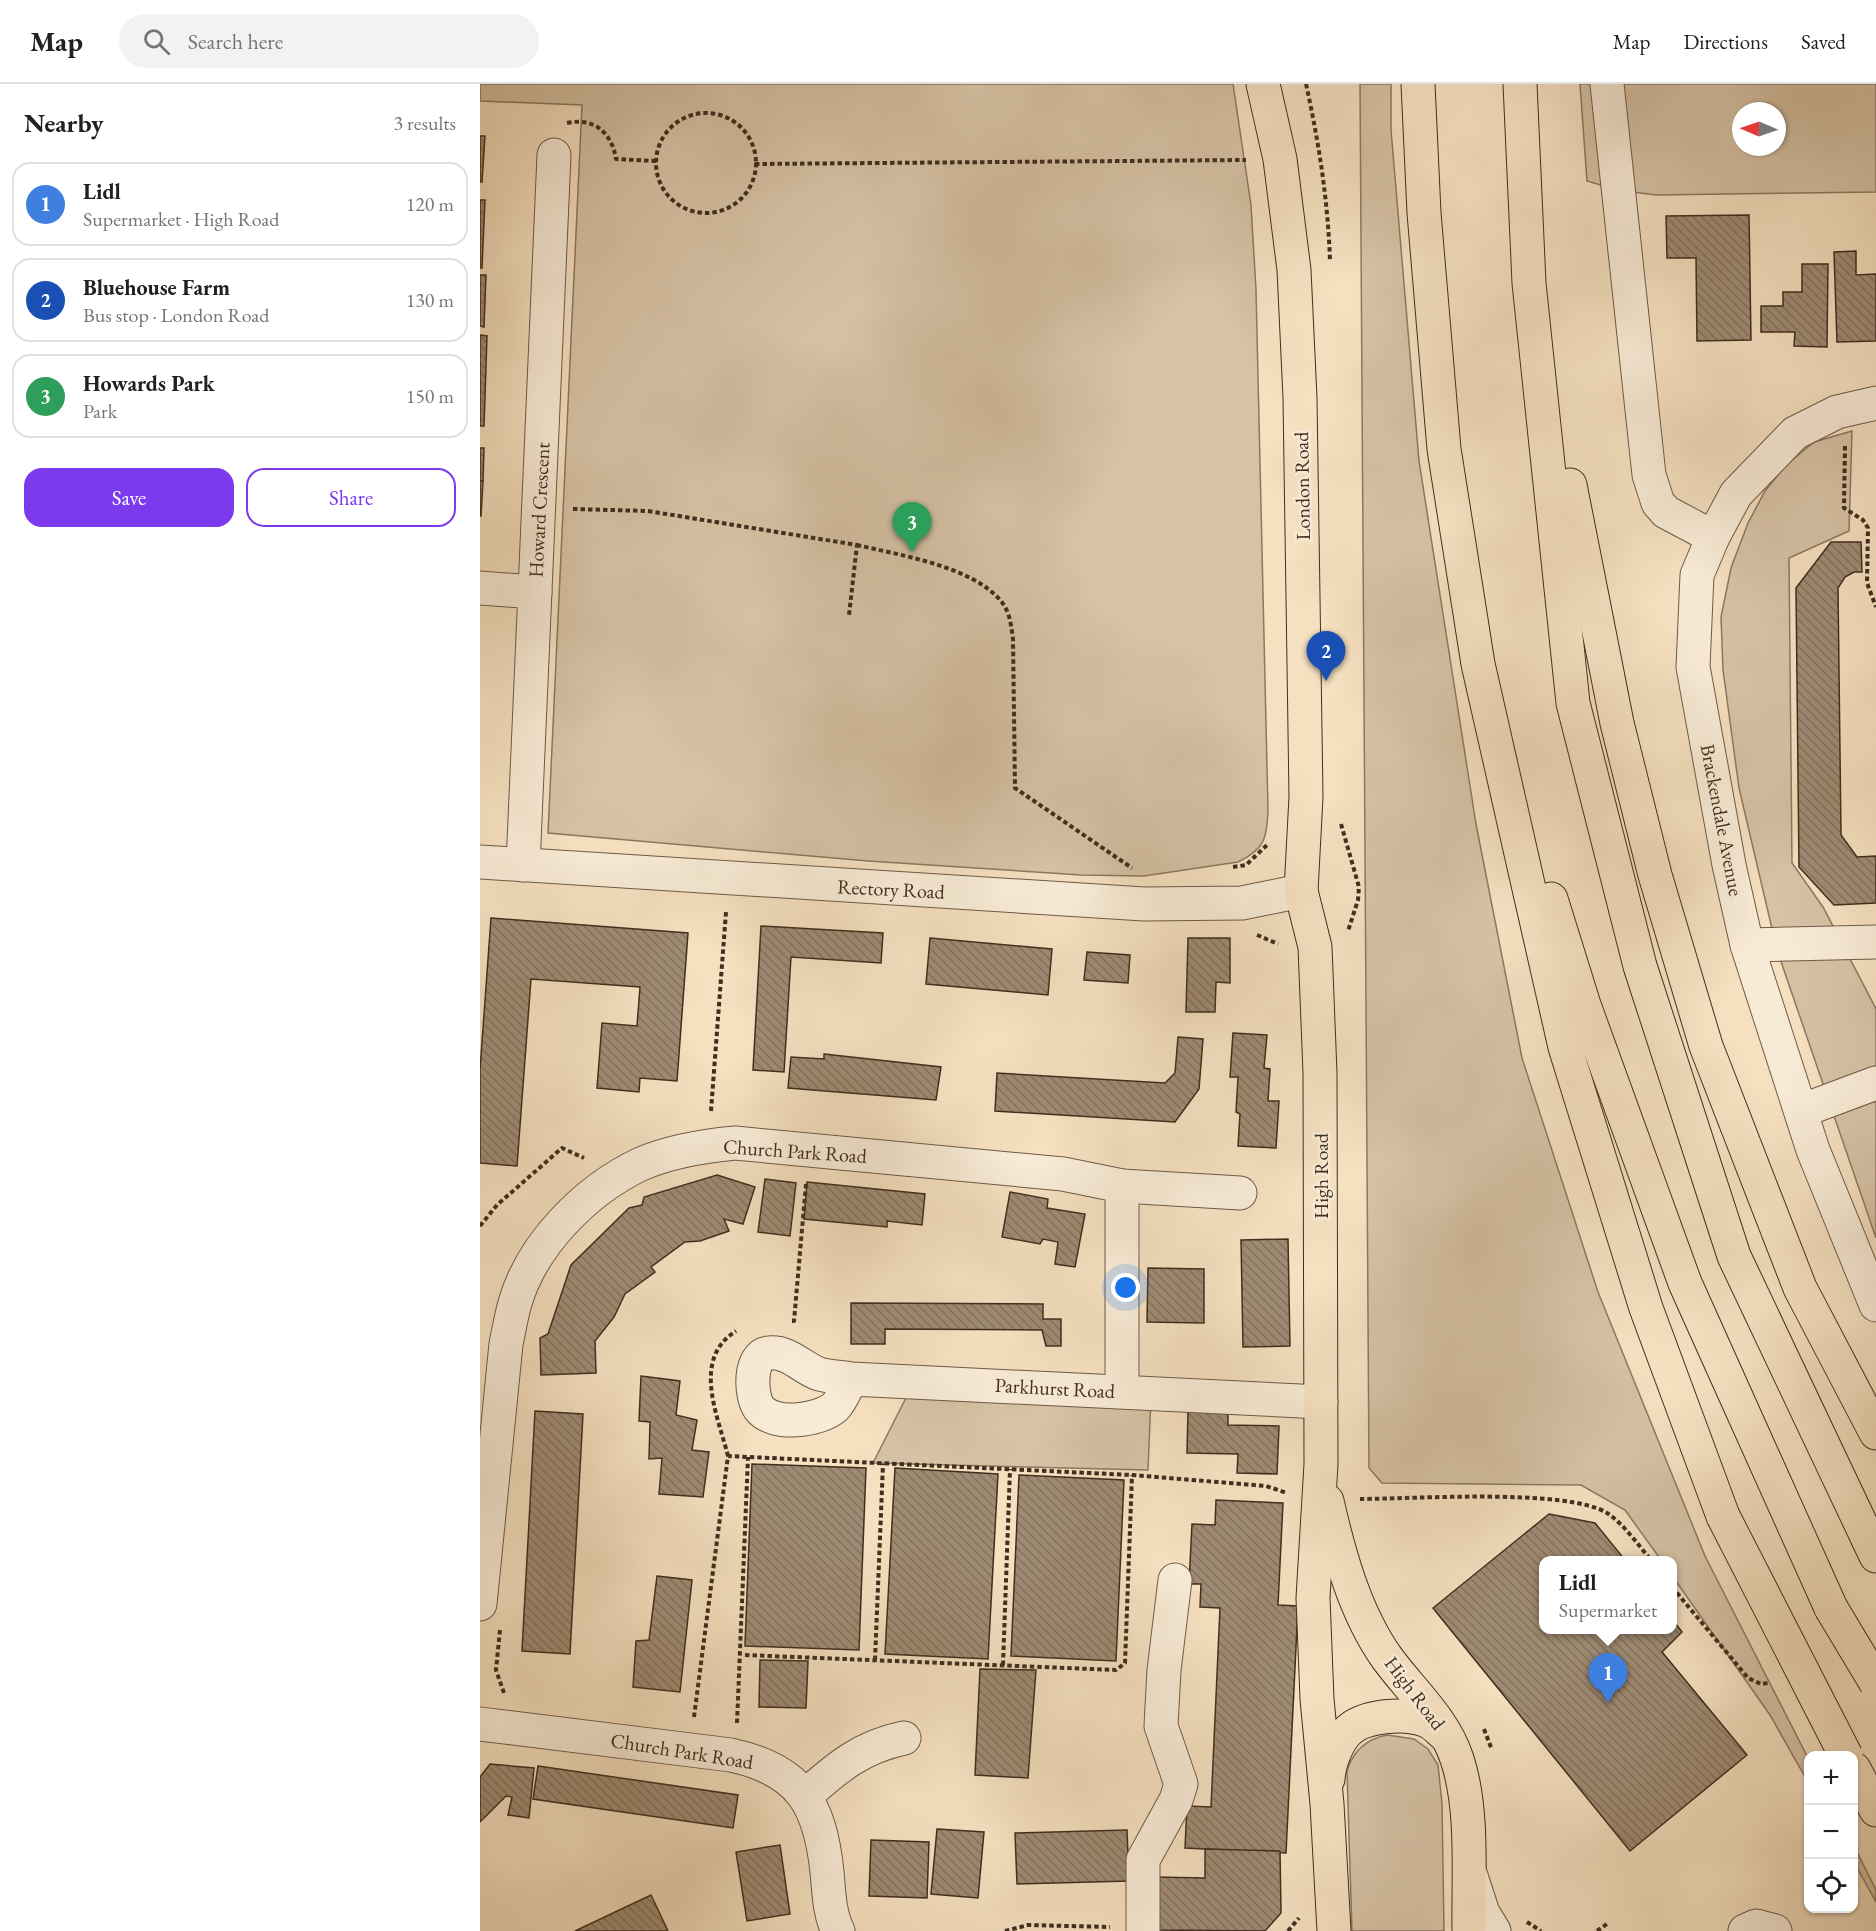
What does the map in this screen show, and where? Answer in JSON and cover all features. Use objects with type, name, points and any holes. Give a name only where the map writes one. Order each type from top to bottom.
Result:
[{"type":"main road","name":"London Road","points":[[1263,84],[1280,159],[1294,270],[1300,398],[1306,786],[1301,891]]},
{"type":"main road","points":[[1418,84],[1424,213],[1444,449],[1478,664],[1565,1047],[1646,1308],[1723,1516],[1844,1751]]},
{"type":"main road","points":[[1520,84],[1529,283],[1573,703],[1640,966],[1734,1256],[1876,1556]]},
{"type":"main road","points":[[1529,283],[1617,723],[1655,875],[1706,1046],[1800,1288],[1876,1433]]},
{"type":"main road","points":[[1478,664],[1584,1005],[1685,1283],[1831,1608],[1876,1683]]},
{"type":"main road","name":"High Road","points":[[1301,891],[1315,946],[1318,989],[1321,1464],[1314,1598],[1317,1699],[1327,1804],[1334,1931]]},
{"type":"main road","name":"High Road","points":[[1321,1464],[1335,1532],[1364,1617],[1386,1657],[1449,1738],[1466,1794],[1469,1931]]},
{"type":"main road","points":[[1327,1804],[1332,1760],[1347,1732],[1359,1725],[1388,1717],[1413,1718],[1427,1721],[1449,1738]]},
{"type":"main road","points":[[1858,1776],[1876,1810]]},
{"type":"street","points":[[1607,84],[1649,475],[1658,503],[1666,512],[1713,537]]},
{"type":"street","name":"Howard Crescent","points":[[523,865],[558,140]]},
{"type":"street","name":"Brackendale Avenue","points":[[1876,403],[1838,412],[1795,433],[1736,494],[1696,575],[1693,667],[1729,865],[1747,945],[1813,1150],[1876,1305]]},
{"type":"street","points":[[480,588],[535,592]]},
{"type":"street","name":"Rectory Road","points":[[480,862],[1144,904],[1242,903],[1301,891]]},
{"type":"street","points":[[1747,945],[1876,942]]},
{"type":"street","points":[[1801,1111],[1876,1083]]},
{"type":"street","name":"Church Park Road","points":[[490,1614],[506,1344],[515,1302],[533,1264],[561,1224],[583,1203],[615,1179],[641,1165],[671,1154],[700,1146],[735,1143],[1063,1174],[1122,1186],[1240,1193]]},
{"type":"street","points":[[1122,1186],[1122,1391]]},
{"type":"street","name":"Parkhurst Road","points":[[851,1379],[834,1408],[809,1419],[797,1420],[767,1416],[754,1397],[755,1366],[759,1357],[767,1353],[783,1354],[819,1374],[851,1379],[1321,1402]]},
{"type":"street","points":[[1130,1929],[1143,1860],[1176,1800],[1181,1784],[1161,1726],[1164,1670],[1175,1580]]},
{"type":"street","name":"Church Park Road","points":[[480,1724],[749,1759],[759,1761],[785,1776],[806,1795],[815,1814],[825,1848],[831,1907],[838,1931]]},
{"type":"street","points":[[806,1795],[854,1756],[883,1743],[904,1738]]},
{"type":"street","points":[[1467,1851],[1473,1887],[1483,1913],[1494,1931]]},
{"type":"street","points":[[1745,1931],[1756,1926],[1775,1931]]},
{"type":"path","points":[[701,112],[718,114],[735,121],[747,134],[754,150],[755,164],[752,182],[744,195],[733,205],[718,212],[703,213],[688,210],[664,192],[657,176],[656,161],[660,141],[670,127],[684,117],[701,112]]},
{"type":"path","points":[[558,140],[584,122],[604,130],[614,148],[616,159],[656,161]]},
{"type":"path","points":[[755,164],[1280,159]]},
{"type":"path","points":[[1845,441],[1844,508],[1863,520],[1868,528],[1867,583],[1876,607]]},
{"type":"path","points":[[539,509],[648,511],[857,545],[943,567],[987,586],[1002,601],[1010,617],[1013,639],[1015,788],[1144,876],[1144,904]]},
{"type":"path","points":[[849,615],[857,545]]},
{"type":"path","points":[[1224,868],[1246,865],[1259,855]]},
{"type":"path","points":[[711,1122],[726,911]]},
{"type":"path","points":[[794,1332],[807,1178]]},
{"type":"path","points":[[784,1321],[795,1321]]},
{"type":"path","points":[[693,1725],[728,1456],[710,1386],[710,1369],[723,1340],[745,1326]]},
{"type":"path","points":[[728,1456],[1132,1475],[1266,1486],[1293,1494]]},
{"type":"path","points":[[737,1725],[748,1457]]},
{"type":"path","points":[[875,1660],[883,1464]]},
{"type":"path","points":[[1003,1665],[1010,1469]]},
{"type":"path","points":[[745,1655],[1116,1670],[1125,1663],[1132,1475]]},
{"type":"path","points":[[1350,1499],[1514,1498],[1587,1504],[1608,1513],[1647,1556]]},
{"type":"path","points":[[1677,1593],[1748,1678],[1761,1684],[1768,1683]]},
{"type":"path","points":[[490,1614],[498,1682],[508,1699]]},
{"type":"path","points":[[1005,1931],[1028,1924],[1130,1929]]},
{"type":"path","points":[[1597,1931],[1607,1924]]},
{"type":"shaded area","points":[[480,84],[1233,84],[1251,205],[1256,290],[1268,810],[1267,828],[1259,847],[1238,862],[1144,876],[1081,875],[868,861],[548,833],[582,105],[480,101]]},
{"type":"shaded area","points":[[1360,84],[1391,84],[1391,130],[1419,461],[1476,824],[1522,1058],[1598,1292],[1705,1556],[1804,1751],[1804,1775],[1770,1715],[1677,1583],[1677,1556],[1658,1556],[1625,1510],[1581,1485],[1382,1483],[1369,1468]]},
{"type":"shaded area","points":[[1580,84],[1876,84],[1876,192],[1656,195],[1617,190],[1587,181]]},
{"type":"shaded area","points":[[1852,431],[1849,531],[1789,558],[1792,863],[1823,907],[1876,1009],[1876,1238],[1777,950],[1739,788],[1723,670],[1721,617],[1731,568],[1748,523],[1765,491],[1786,465],[1814,442]]},
{"type":"shaded area","points":[[912,1386],[1151,1397],[1148,1470],[873,1463]]},
{"type":"shaded area","points":[[1387,1735],[1414,1739],[1428,1749],[1438,1765],[1442,1804],[1444,1931],[1352,1931],[1347,1771],[1361,1747]]},
{"type":"shaded area","points":[[1858,1854],[1876,1890],[1876,1902],[1858,1869]]},
{"type":"building","points":[[480,136],[485,136],[482,182],[480,182]]},
{"type":"building","points":[[480,200],[485,200],[482,268],[480,268]]},
{"type":"building","points":[[1749,215],[1751,340],[1697,341],[1696,258],[1667,258],[1666,216]]},
{"type":"building","points":[[1856,251],[1856,275],[1876,274],[1876,341],[1837,342],[1834,252]]},
{"type":"building","points":[[1802,264],[1828,264],[1827,347],[1794,346],[1795,332],[1761,332],[1761,306],[1783,306],[1783,292],[1802,292]]},
{"type":"building","points":[[480,275],[486,275],[484,327],[480,326]]},
{"type":"building","points":[[480,335],[487,336],[484,426],[480,426]]},
{"type":"building","points":[[480,448],[484,448],[483,481],[480,481]]},
{"type":"building","points":[[480,481],[483,481],[481,516],[480,516]]},
{"type":"building","points":[[1831,542],[1861,542],[1862,572],[1854,572],[1845,577],[1838,588],[1841,835],[1857,857],[1876,856],[1876,903],[1834,905],[1799,867],[1796,588]]},
{"type":"building","points":[[491,918],[688,933],[677,1081],[640,1078],[639,1092],[597,1088],[602,1023],[637,1026],[640,987],[531,979],[517,1166],[480,1163],[480,1070]]},
{"type":"building","points":[[761,926],[883,933],[881,963],[791,957],[784,1072],[753,1070]]},
{"type":"building","points":[[930,938],[1052,949],[1048,995],[926,984]]},
{"type":"building","points":[[1188,938],[1230,938],[1230,983],[1216,982],[1215,1012],[1186,1012]]},
{"type":"building","points":[[1087,952],[1130,955],[1128,983],[1084,980]]},
{"type":"building","points":[[1233,1033],[1267,1035],[1264,1068],[1270,1069],[1268,1101],[1279,1101],[1276,1148],[1238,1146],[1240,1114],[1236,1112],[1238,1077],[1230,1077]]},
{"type":"building","points":[[1178,1037],[1203,1039],[1199,1089],[1175,1122],[995,1111],[997,1073],[1165,1083],[1175,1073]]},
{"type":"building","points":[[824,1054],[941,1067],[936,1100],[788,1088],[791,1057],[824,1059]]},
{"type":"building","points":[[717,1175],[755,1187],[743,1224],[724,1219],[729,1231],[700,1241],[685,1242],[651,1267],[655,1272],[625,1294],[614,1317],[595,1341],[596,1373],[541,1375],[540,1338],[548,1334],[571,1265],[629,1208],[642,1205],[644,1197]]},
{"type":"building","points":[[765,1179],[796,1183],[790,1236],[758,1232]]},
{"type":"building","points":[[807,1182],[925,1194],[922,1225],[887,1221],[887,1227],[804,1219]]},
{"type":"building","points":[[1010,1192],[1048,1199],[1047,1208],[1085,1214],[1075,1267],[1055,1264],[1058,1242],[1043,1239],[1040,1244],[1002,1237]]},
{"type":"building","points":[[1288,1239],[1290,1346],[1243,1347],[1241,1240]]},
{"type":"building","points":[[1148,1268],[1204,1269],[1204,1323],[1147,1322]]},
{"type":"building","points":[[851,1303],[1043,1304],[1043,1319],[1061,1319],[1061,1346],[1046,1346],[1042,1330],[885,1329],[885,1344],[851,1344]]},
{"type":"building","points":[[641,1376],[680,1381],[676,1415],[697,1420],[692,1450],[709,1452],[703,1497],[659,1494],[662,1458],[649,1459],[650,1422],[639,1421]]},
{"type":"building","points":[[535,1411],[583,1414],[570,1654],[522,1651]]},
{"type":"building","points":[[1188,1411],[1228,1413],[1228,1425],[1279,1426],[1277,1474],[1237,1473],[1238,1454],[1187,1453]]},
{"type":"building","points":[[752,1464],[866,1468],[859,1650],[745,1646]]},
{"type":"building","points":[[895,1468],[998,1474],[988,1659],[885,1654]]},
{"type":"building","points":[[1019,1475],[1124,1480],[1116,1661],[1011,1656]]},
{"type":"building","points":[[1216,1500],[1283,1503],[1278,1605],[1298,1606],[1286,1853],[1185,1848],[1187,1806],[1211,1807],[1220,1608],[1200,1607],[1201,1584],[1189,1584],[1192,1524],[1215,1525]]},
{"type":"building","points":[[1549,1514],[1595,1523],[1622,1556],[1539,1556],[1539,1634],[1677,1634],[1677,1626],[1682,1632],[1662,1652],[1747,1755],[1630,1851],[1433,1608]]},
{"type":"building","points":[[657,1576],[692,1580],[680,1692],[633,1687],[636,1641],[649,1640]]},
{"type":"building","points":[[760,1660],[808,1661],[806,1708],[759,1707]]},
{"type":"building","points":[[980,1669],[1036,1670],[1028,1778],[975,1775]]},
{"type":"building","points":[[490,1764],[534,1768],[529,1818],[508,1815],[512,1797],[506,1796],[480,1822],[480,1777]]},
{"type":"building","points":[[538,1766],[738,1795],[733,1828],[533,1799]]},
{"type":"building","points":[[937,1829],[984,1832],[978,1898],[931,1894]]},
{"type":"building","points":[[1127,1830],[1129,1881],[1017,1884],[1015,1833]]},
{"type":"building","points":[[871,1840],[929,1842],[927,1898],[869,1896]]},
{"type":"building","points":[[780,1845],[790,1914],[747,1921],[736,1852]]},
{"type":"building","points":[[1205,1849],[1280,1851],[1281,1913],[1265,1931],[1153,1930],[1155,1877],[1205,1878]]},
{"type":"building","points":[[651,1895],[668,1931],[575,1931]]},
{"type":"place","name":"Howards Park","points":[[912,552]]},
{"type":"place","name":"Bluehouse Farm","points":[[1326,681]]},
{"type":"place","name":"Lidl","points":[[1608,1703]]}]
